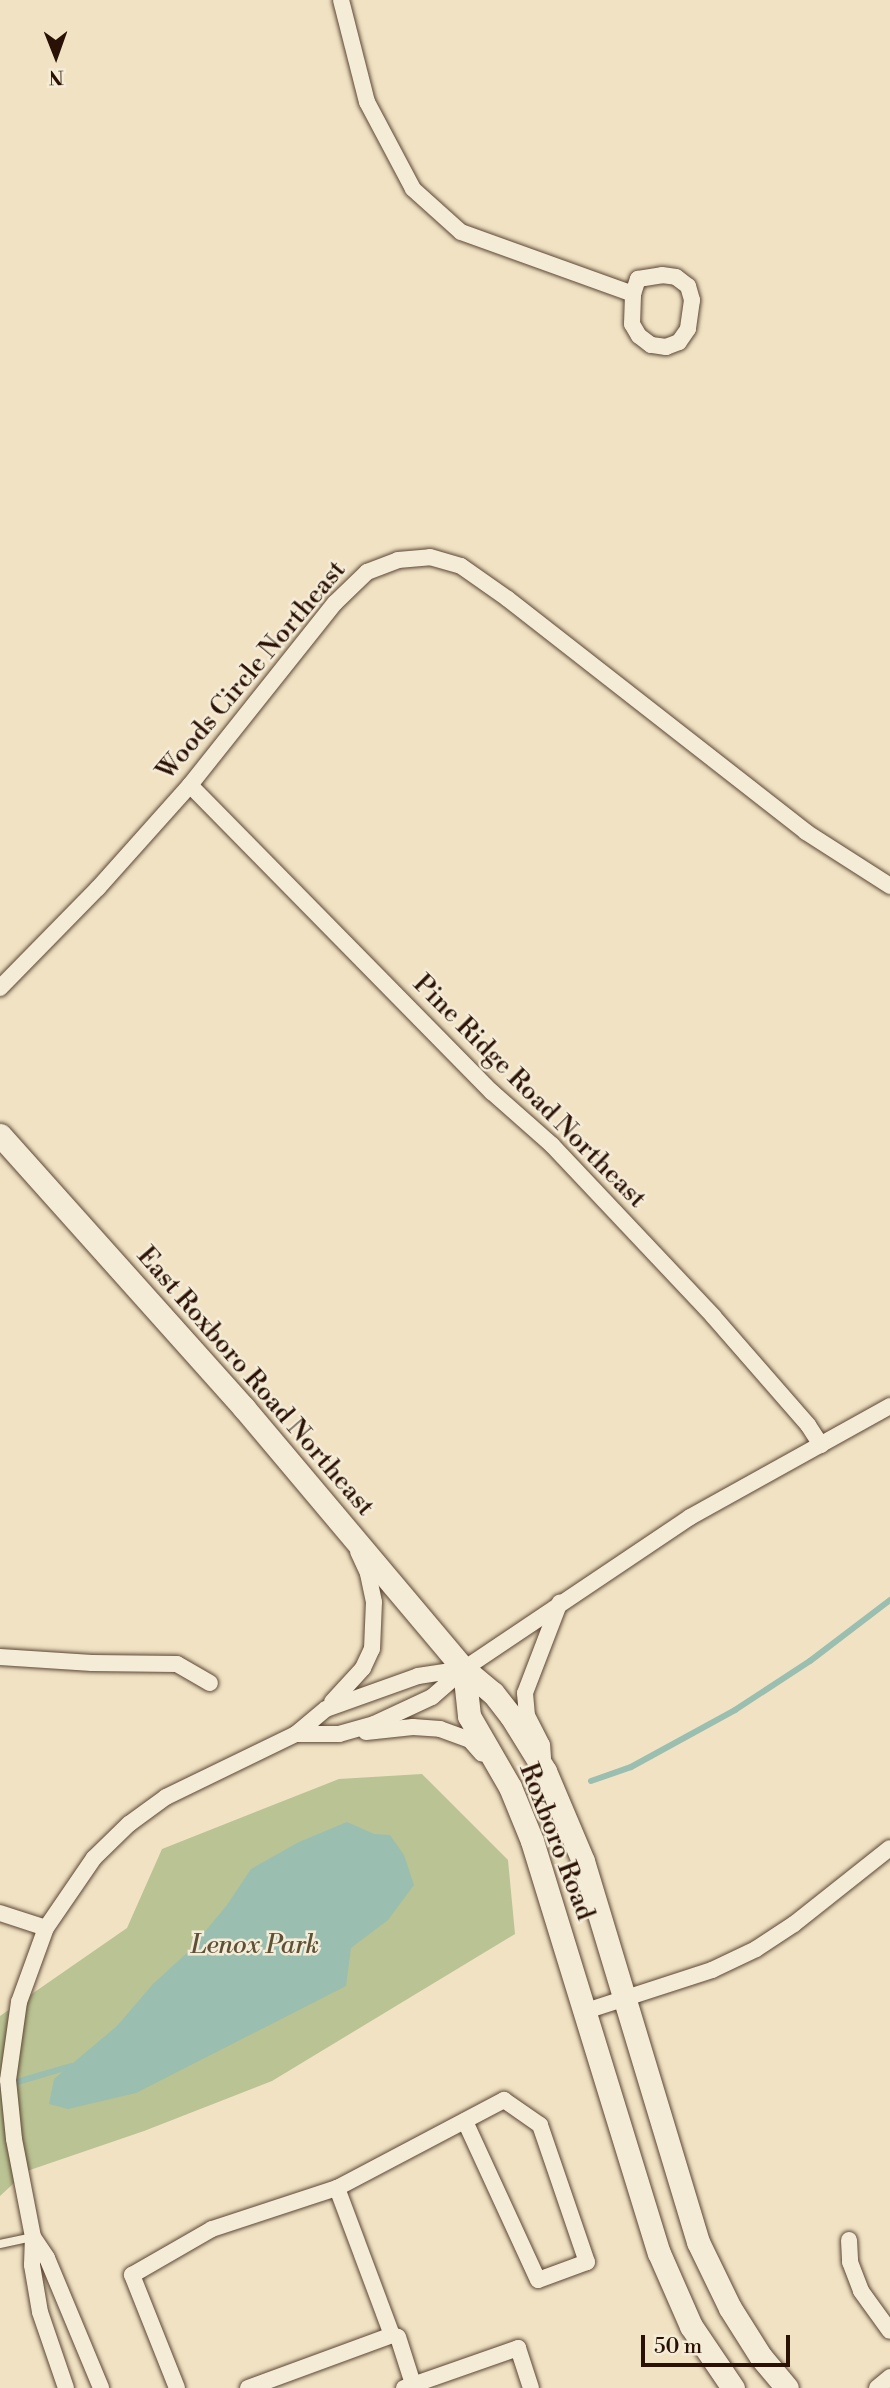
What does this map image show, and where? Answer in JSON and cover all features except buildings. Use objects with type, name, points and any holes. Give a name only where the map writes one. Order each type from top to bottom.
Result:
[{"type":"main road","name":"East Roxboro Road Northeast","points":[[0,1135],[244,1408],[464,1668]]},
{"type":"main road","name":"Roxboro Road","points":[[464,1668],[493,1693],[512,1716],[545,1771],[583,1861],[674,2169],[702,2252],[730,2308],[761,2357],[787,2388]]},
{"type":"main road","name":"Roxboro Road","points":[[464,1668],[469,1716],[510,1787],[532,1841],[659,2253],[691,2326],[733,2388]]},
{"type":"main road","points":[[691,2326],[714,2388]]},
{"type":"street","points":[[341,0],[367,102],[413,189],[461,232],[633,294]]},
{"type":"street","points":[[662,275],[676,277],[688,286],[692,315],[679,342],[666,347],[651,345],[639,336],[632,324],[633,294],[638,279],[662,275]]},
{"type":"street","name":"Woods Circle Northeast","points":[[0,988],[98,888],[190,785],[335,603],[367,572],[398,560],[430,557],[461,566],[509,599],[806,832],[890,886]]},
{"type":"street","name":"Pine Ridge Road Northeast","points":[[190,785],[492,1092],[552,1145],[713,1316],[808,1425],[821,1445]]},
{"type":"street","points":[[339,1734],[374,1724],[432,1698],[464,1668],[690,1517],[890,1406]]},
{"type":"street","points":[[66,2388],[40,2312],[32,2265],[33,2237],[11,2118],[8,2080],[19,2002],[46,1928],[94,1858],[129,1824],[166,1797],[296,1734],[326,1709],[354,1678],[372,1649],[374,1602],[368,1573],[350,1534]]},
{"type":"street","points":[[545,1771],[542,1745],[527,1716],[524,1693],[560,1602]]},
{"type":"street","points":[[0,1657],[92,1663],[177,1664],[210,1684]]},
{"type":"street","points":[[326,1709],[418,1676],[464,1668]]},
{"type":"street","points":[[296,1734],[339,1734],[413,1727],[440,1729],[470,1740],[510,1787]]},
{"type":"street","points":[[586,2011],[712,1970],[756,1949],[890,1848]]},
{"type":"street","points":[[0,1913],[46,1928]]},
{"type":"street","points":[[177,2388],[132,2275],[212,2229],[337,2188],[504,2100],[540,2125],[587,2262],[538,2280],[465,2121]]},
{"type":"street","points":[[337,2188],[392,2335]]},
{"type":"street","points":[[33,2237],[47,2258],[101,2388]]},
{"type":"street","points":[[849,2240],[849,2262],[861,2291],[890,2331]]},
{"type":"street","points":[[248,2388],[392,2335],[398,2337],[409,2386],[517,2348],[531,2388]]},
{"type":"street","points":[[877,2388],[890,2377]]},
{"type":"lane","points":[[0,2244],[33,2237]]},
{"type":"green space","name":"Lenox Park","points":[[422,1774],[508,1860],[515,1934],[272,2081],[144,2131],[27,2171],[0,2196],[0,2016],[127,1928],[162,1849],[339,1779]]},
{"type":"shaded area","points":[[347,1822],[374,1834],[390,1835],[404,1855],[414,1885],[388,1920],[351,1948],[346,1986],[136,2093],[68,2109],[49,2104],[54,2079],[117,2026],[153,1984],[188,1952],[227,1905],[251,1869],[299,1842]]},
{"type":"waterway","points":[[591,1781],[631,1767],[735,1710],[810,1661],[890,1600]]},
{"type":"waterway","points":[[0,2087],[72,2066]]}]
